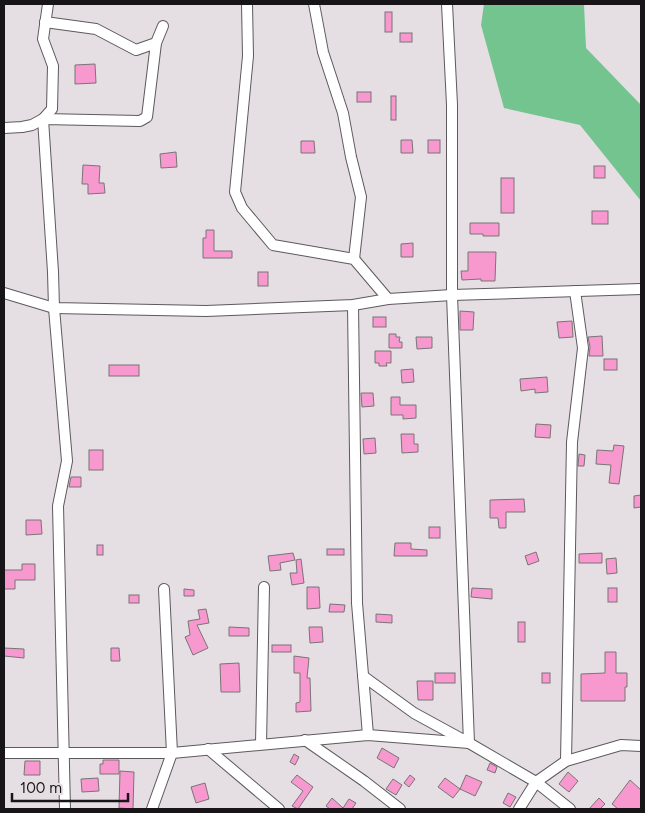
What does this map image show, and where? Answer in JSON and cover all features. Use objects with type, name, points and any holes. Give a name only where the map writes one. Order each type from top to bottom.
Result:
[{"type":"street","points":[[4,128],[32,125],[44,118],[52,109],[53,66],[43,40],[48,4]]},
{"type":"street","points":[[247,4],[248,56],[235,192],[242,208],[273,245],[354,259],[388,300]]},
{"type":"street","points":[[314,4],[323,52],[343,113],[361,197],[354,259]]},
{"type":"street","points":[[447,4],[452,105],[452,295],[469,742]]},
{"type":"street","points":[[45,22],[96,29],[136,50],[156,44]]},
{"type":"street","points":[[44,118],[140,121],[147,117],[156,44],[163,26]]},
{"type":"street","points":[[44,118],[54,308],[67,461],[58,506],[65,809]]},
{"type":"street","points":[[4,293],[54,308],[206,311],[353,305],[452,295],[641,289]]},
{"type":"street","points":[[566,761],[572,442],[583,348],[575,291]]},
{"type":"street","points":[[353,305],[357,603],[368,735]]},
{"type":"street","points":[[262,744],[264,588]]},
{"type":"street","points":[[152,809],[172,752],[164,589]]},
{"type":"street","points":[[363,676],[414,713],[469,742],[536,782],[570,809]]},
{"type":"street","points":[[4,753],[172,752],[368,735],[469,742]]},
{"type":"street","points":[[305,740],[400,809]]},
{"type":"street","points":[[519,809],[536,782],[566,761],[621,745],[641,746]]},
{"type":"street","points":[[208,749],[279,809]]},
{"type":"green space","points":[[484,4],[584,4],[586,48],[641,105],[641,201],[580,125],[504,108],[481,25]]},
{"type":"building","points":[[385,12],[392,12],[392,32],[385,32]]},
{"type":"building","points":[[400,33],[412,33],[412,42],[400,42]]},
{"type":"building","points":[[95,64],[96,83],[75,84],[75,65]]},
{"type":"building","points":[[357,92],[371,92],[371,102],[357,102]]},
{"type":"building","points":[[391,96],[396,96],[396,120],[391,120]]},
{"type":"building","points":[[401,140],[412,140],[413,153],[401,153]]},
{"type":"building","points":[[428,140],[440,140],[440,153],[428,153]]},
{"type":"building","points":[[301,141],[314,141],[315,153],[301,153]]},
{"type":"building","points":[[176,152],[177,167],[161,168],[160,154]]},
{"type":"building","points":[[83,165],[100,166],[99,183],[104,183],[105,193],[88,194],[88,184],[82,184]]},
{"type":"building","points":[[594,166],[605,166],[605,178],[594,178]]},
{"type":"building","points":[[501,178],[514,178],[514,213],[501,213]]},
{"type":"building","points":[[592,211],[608,211],[608,224],[592,224]]},
{"type":"building","points":[[470,223],[499,223],[499,236],[470,234]]},
{"type":"building","points":[[206,230],[214,230],[214,251],[232,251],[232,258],[203,258],[203,238],[206,238]]},
{"type":"building","points":[[413,243],[413,257],[401,257],[401,244]]},
{"type":"building","points":[[468,252],[496,252],[495,281],[481,281],[481,279],[462,280],[461,271],[468,271]]},
{"type":"building","points":[[258,272],[268,272],[268,286],[258,286]]},
{"type":"building","points":[[460,311],[474,312],[473,330],[460,330]]},
{"type":"building","points":[[373,317],[386,317],[386,327],[373,327]]},
{"type":"building","points":[[572,321],[573,337],[559,338],[557,322]]},
{"type":"building","points":[[389,334],[396,334],[396,337],[400,337],[399,342],[402,342],[402,348],[389,348]]},
{"type":"building","points":[[602,336],[603,356],[589,356],[588,337]]},
{"type":"building","points":[[416,337],[432,337],[432,348],[417,349]]},
{"type":"building","points":[[375,351],[391,351],[391,363],[386,363],[387,366],[379,366],[379,363],[375,363]]},
{"type":"building","points":[[604,359],[617,359],[617,370],[604,370]]},
{"type":"building","points":[[109,365],[139,365],[139,376],[109,376]]},
{"type":"building","points":[[413,369],[414,382],[402,383],[401,370]]},
{"type":"building","points":[[547,377],[548,392],[535,393],[535,389],[521,391],[520,379]]},
{"type":"building","points":[[361,393],[373,393],[374,406],[362,407]]},
{"type":"building","points":[[391,397],[400,397],[400,405],[416,405],[416,418],[403,419],[403,415],[391,415]]},
{"type":"building","points":[[536,424],[551,425],[550,438],[535,437]]},
{"type":"building","points":[[401,434],[414,434],[414,444],[418,444],[418,452],[402,453]]},
{"type":"building","points":[[375,438],[376,453],[364,454],[363,439]]},
{"type":"building","points":[[614,445],[624,446],[619,484],[609,483],[611,465],[596,464],[597,450],[613,451]]},
{"type":"building","points":[[89,450],[103,450],[103,470],[89,470]]},
{"type":"building","points":[[579,454],[585,455],[584,466],[578,466]]},
{"type":"building","points":[[71,477],[81,477],[81,487],[69,487]]},
{"type":"building","points":[[641,495],[641,507],[634,508],[634,496]]},
{"type":"building","points":[[524,499],[525,512],[506,512],[506,528],[499,528],[498,518],[490,518],[490,500]]},
{"type":"building","points":[[26,520],[41,520],[42,534],[26,535]]},
{"type":"building","points":[[429,527],[440,527],[440,538],[429,538]]},
{"type":"building","points":[[395,543],[411,543],[411,549],[427,550],[427,556],[394,556]]},
{"type":"building","points":[[97,545],[103,545],[103,555],[97,555]]},
{"type":"building","points":[[327,549],[344,549],[344,555],[327,555]]},
{"type":"building","points":[[536,552],[539,561],[528,565],[525,556]]},
{"type":"building","points":[[293,553],[295,560],[280,563],[281,570],[270,571],[268,556]]},
{"type":"building","points":[[602,553],[602,563],[579,563],[579,554]]},
{"type":"building","points":[[616,558],[617,573],[607,574],[606,559]]},
{"type":"building","points":[[301,559],[304,583],[292,585],[290,573],[297,573],[296,560]]},
{"type":"building","points":[[22,564],[35,564],[35,580],[15,580],[15,589],[4,589],[4,570],[22,570]]},
{"type":"building","points":[[307,587],[319,587],[320,608],[307,609]]},
{"type":"building","points":[[472,588],[492,589],[492,599],[471,597]]},
{"type":"building","points":[[608,588],[617,588],[617,602],[608,602]]},
{"type":"building","points":[[184,589],[194,590],[194,596],[184,596]]},
{"type":"building","points":[[129,595],[139,595],[139,603],[129,603]]},
{"type":"building","points":[[330,604],[345,605],[344,612],[329,612]]},
{"type":"building","points":[[206,609],[209,623],[197,625],[208,648],[193,655],[185,637],[190,635],[188,621],[200,619],[198,610]]},
{"type":"building","points":[[376,614],[392,615],[392,623],[376,622]]},
{"type":"building","points":[[518,622],[525,622],[525,642],[518,642]]},
{"type":"building","points":[[229,627],[249,628],[249,636],[229,636]]},
{"type":"building","points":[[309,627],[322,627],[323,642],[310,643]]},
{"type":"building","points":[[272,645],[291,645],[291,652],[272,652]]},
{"type":"building","points":[[4,648],[24,649],[24,658],[4,656]]},
{"type":"building","points":[[111,648],[119,648],[120,661],[111,661]]},
{"type":"building","points":[[605,652],[616,652],[616,673],[627,673],[625,701],[581,701],[581,674],[605,673]]},
{"type":"building","points":[[294,656],[309,658],[307,678],[310,678],[311,711],[296,712],[296,703],[300,702],[300,673],[294,673]]},
{"type":"building","points":[[239,663],[240,692],[221,692],[220,664]]},
{"type":"building","points":[[435,673],[455,673],[455,683],[435,683]]},
{"type":"building","points":[[542,673],[550,673],[550,683],[542,683]]},
{"type":"building","points":[[417,681],[433,681],[433,700],[418,700]]},
{"type":"building","points":[[382,748],[399,758],[394,768],[377,758]]},
{"type":"building","points":[[294,754],[299,757],[295,765],[290,762]]},
{"type":"building","points":[[103,760],[119,760],[119,774],[100,774],[100,764],[103,764]]},
{"type":"building","points":[[25,761],[40,761],[40,775],[24,775]]},
{"type":"building","points":[[490,763],[497,767],[495,773],[487,770]]},
{"type":"building","points":[[120,771],[134,772],[133,809],[119,808]]},
{"type":"building","points":[[568,772],[578,781],[569,792],[559,784]]},
{"type":"building","points":[[297,775],[313,787],[298,809],[292,806],[303,791],[291,782]]},
{"type":"building","points":[[410,775],[415,779],[409,787],[404,783]]},
{"type":"building","points":[[466,775],[482,782],[475,796],[460,789]]},
{"type":"building","points":[[98,778],[99,791],[82,792],[81,779]]},
{"type":"building","points":[[445,778],[460,789],[453,798],[438,787]]},
{"type":"building","points":[[393,779],[402,785],[396,795],[386,789]]},
{"type":"building","points":[[630,780],[641,790],[641,809],[618,809],[612,804]]},
{"type":"building","points":[[205,783],[209,799],[196,803],[191,787]]},
{"type":"building","points":[[508,793],[516,797],[510,807],[503,803]]},
{"type":"building","points":[[332,798],[343,808],[349,799],[356,803],[352,809],[330,809],[326,806]]},
{"type":"building","points":[[599,798],[605,804],[600,809],[589,809]]}]
